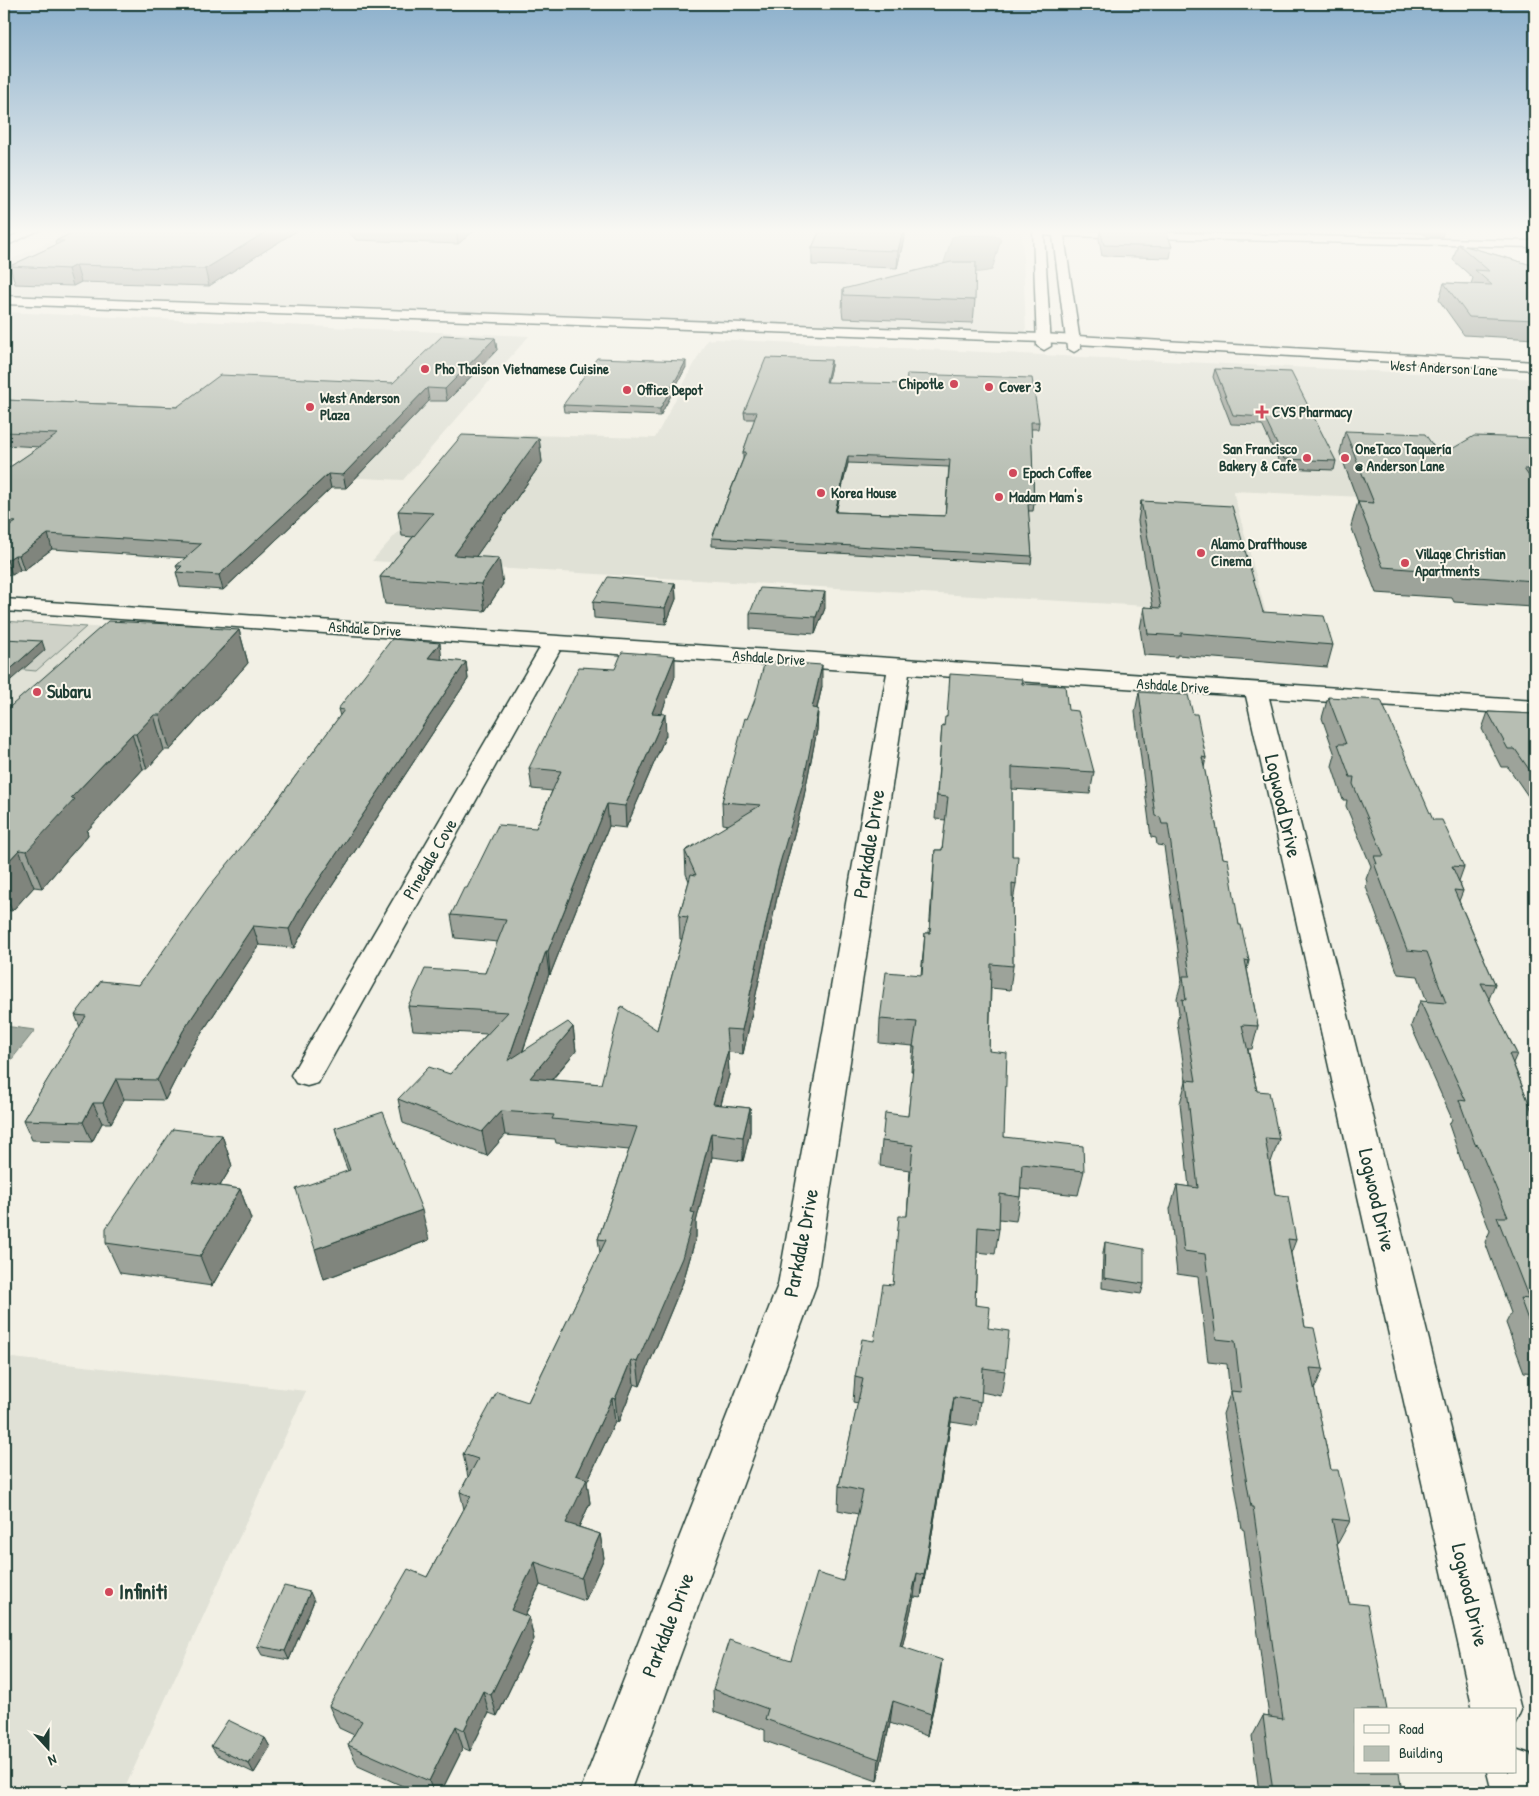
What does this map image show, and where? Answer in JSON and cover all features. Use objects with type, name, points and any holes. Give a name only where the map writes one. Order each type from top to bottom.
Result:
[{"type":"street","name":"West Anderson Lane","points":[[258,314],[640,328],[871,332],[1483,367],[1535,366]]},
{"type":"street","points":[[1042,314],[1043,342]]},
{"type":"street","points":[[1069,314],[1073,344]]},
{"type":"street","name":"West Anderson Lane","points":[[640,328],[744,336],[1043,342]]},
{"type":"street","points":[[744,336],[762,332],[843,335],[871,332]]},
{"type":"street","name":"West Anderson Lane","points":[[1483,367],[1535,374]]},
{"type":"street","name":"Ashdale Drive","points":[[4,605],[899,667],[1535,708]]},
{"type":"street","name":"Pinedale Cove","points":[[307,1075],[554,642]]},
{"type":"street","name":"Parkdale Drive","points":[[605,1792],[797,1285],[899,667]]},
{"type":"street","name":"Logwood Drive","points":[[1256,691],[1497,1708]]},
{"type":"street","points":[[1512,1774],[1517,1792]]},
{"type":"shaded area","name":"West Anderson Plaza","points":[[4,314],[44,314],[529,336],[403,480],[4,461]]},
{"type":"shaded area","points":[[523,314],[1025,314],[1026,333]]},
{"type":"shaded area","points":[[707,340],[1535,379],[1535,505],[1233,491],[1266,613],[372,561],[485,434],[655,438]]},
{"type":"shaded area","name":"Subaru","points":[[4,621],[137,630],[4,755]]},
{"type":"shaded area","points":[[4,621],[86,627],[36,671],[4,668]]},
{"type":"shaded area","points":[[4,1026],[35,1030],[4,1069]]},
{"type":"shaded area","name":"Infiniti","points":[[4,1357],[306,1391],[123,1792],[4,1792]]},
{"type":"building","points":[[1467,314],[1535,314],[1535,320],[1469,317]]},
{"type":"building","points":[[443,335],[495,338],[445,389],[427,388],[343,475],[328,474],[219,575],[176,572],[182,566],[176,566],[201,544],[48,534],[19,555],[4,560],[4,530],[16,522],[4,521],[4,471],[58,434],[4,432],[4,400],[177,407],[220,375],[393,383]]},
{"type":"building","name":"Office Depot","points":[[597,358],[686,361],[660,409],[563,405]]},
{"type":"building","points":[[766,358],[831,360],[826,382],[906,384],[907,374],[1032,378],[1039,422],[1031,422],[1034,504],[1028,504],[1032,556],[712,538],[746,452],[743,452],[757,412],[744,412]],"holes":[[[848,456],[950,460],[945,516],[835,512]]]},
{"type":"building","points":[[1215,369],[1291,372],[1336,461],[1284,459],[1264,417],[1233,415]]},
{"type":"building","points":[[1345,431],[1425,434],[1440,456],[1474,436],[1535,438],[1535,469],[1524,469],[1535,485],[1535,581],[1462,576],[1460,573],[1383,567],[1358,502],[1374,503]]},
{"type":"building","points":[[462,435],[539,438],[454,555],[499,558],[481,584],[380,577],[433,513],[398,511]]},
{"type":"building","points":[[1141,501],[1232,506],[1263,612],[1324,616],[1333,645],[1181,633],[1181,636],[1148,634],[1144,607],[1161,608]]},
{"type":"building","points":[[608,577],[675,583],[665,608],[593,602]]},
{"type":"building","points":[[760,588],[825,592],[816,617],[750,613]]},
{"type":"building","points":[[108,621],[212,626],[210,628],[239,630],[160,715],[154,715],[136,734],[132,734],[71,798],[75,799],[27,851],[19,850],[4,866],[4,712]]},
{"type":"building","points":[[4,639],[42,641],[4,675]]},
{"type":"building","points":[[392,639],[440,643],[428,658],[466,662],[304,902],[289,929],[253,926],[183,1031],[157,1080],[116,1079],[103,1103],[93,1103],[83,1122],[23,1120],[86,1016],[75,1015],[101,981],[139,985],[208,888],[261,823],[344,710],[338,709]]},
{"type":"building","points":[[622,652],[675,656],[652,713],[665,714],[625,806],[607,804],[548,951],[546,951],[508,1061],[568,1022],[573,1027],[530,1078],[601,1084],[621,1006],[657,1030],[688,917],[679,916],[691,874],[696,875],[685,851],[761,805],[722,802],[745,718],[747,719],[754,702],[765,661],[822,665],[812,708],[818,709],[804,779],[778,870],[742,1030],[726,1029],[728,1051],[713,1104],[750,1108],[743,1137],[711,1133],[691,1212],[695,1213],[682,1258],[637,1362],[631,1360],[615,1399],[612,1398],[576,1475],[587,1479],[566,1523],[600,1534],[581,1578],[535,1562],[511,1610],[529,1617],[491,1695],[483,1691],[464,1730],[456,1726],[429,1781],[348,1745],[362,1721],[329,1706],[408,1569],[427,1577],[471,1496],[460,1492],[478,1459],[463,1454],[497,1392],[528,1402],[606,1240],[598,1239],[637,1127],[552,1119],[554,1115],[501,1111],[482,1132],[398,1099],[429,1067],[450,1074],[508,1012],[408,1006],[425,969],[485,973],[506,920],[451,915],[464,888],[467,888],[498,825],[536,828],[561,771],[529,768],[579,667],[615,669]]},
{"type":"building","points":[[950,674],[1022,679],[1022,684],[1065,686],[1068,710],[1078,711],[1094,772],[1012,767],[1012,856],[1018,856],[1016,884],[1012,883],[1013,966],[991,964],[989,1051],[1007,1053],[1004,1137],[1083,1146],[1084,1171],[1022,1164],[1020,1197],[1000,1194],[999,1229],[978,1227],[975,1305],[990,1307],[988,1328],[1009,1331],[1005,1371],[983,1368],[981,1402],[954,1397],[924,1575],[917,1573],[900,1646],[942,1660],[931,1714],[893,1701],[879,1759],[765,1719],[768,1709],[713,1689],[729,1640],[791,1660],[817,1573],[843,1581],[863,1491],[839,1486],[863,1379],[855,1377],[862,1339],[874,1341],[883,1284],[893,1285],[899,1216],[907,1216],[913,1145],[882,1141],[885,1113],[908,1116],[915,1047],[913,1047],[917,1022],[880,1019],[886,972],[922,975],[925,933],[930,933],[935,850],[942,850],[948,797],[937,796],[942,725],[944,726],[945,717],[947,717]]},
{"type":"building","points":[[1139,692],[1188,695],[1193,714],[1197,714],[1206,758],[1202,757],[1223,858],[1228,859],[1239,925],[1241,925],[1249,961],[1245,960],[1258,1026],[1242,1025],[1257,1091],[1269,1092],[1279,1139],[1265,1138],[1275,1194],[1288,1196],[1296,1240],[1288,1239],[1305,1327],[1314,1328],[1323,1369],[1310,1368],[1331,1470],[1338,1470],[1350,1521],[1332,1519],[1349,1603],[1367,1605],[1387,1708],[1354,1708],[1354,1774],[1399,1774],[1402,1792],[1273,1792],[1263,1716],[1283,1719],[1253,1507],[1251,1507],[1231,1391],[1241,1392],[1235,1341],[1216,1339],[1205,1254],[1184,1251],[1177,1185],[1198,1188],[1186,1080],[1196,1081],[1182,999],[1186,1000],[1183,976],[1190,976],[1168,824],[1162,824],[1160,817],[1155,816]]},
{"type":"building","points":[[1328,697],[1381,700],[1433,820],[1442,820],[1464,867],[1452,866],[1463,891],[1454,890],[1495,984],[1481,983],[1517,1054],[1509,1054],[1535,1118],[1535,1339],[1520,1298],[1529,1299],[1497,1217],[1508,1217],[1478,1145],[1475,1144],[1459,1100],[1466,1101],[1420,1001],[1446,1003],[1427,952],[1407,950],[1374,863],[1377,864],[1374,856],[1384,856],[1353,784],[1354,777],[1350,777],[1338,744],[1346,744]]},
{"type":"building","points":[[1488,712],[1535,714],[1535,778],[1515,749],[1508,749]]},
{"type":"building","points":[[383,1112],[422,1210],[315,1249],[296,1189],[350,1170],[335,1128]]},
{"type":"building","points":[[173,1129],[222,1135],[192,1182],[240,1189],[200,1256],[106,1243],[106,1228]]},
{"type":"building","points":[[1105,1242],[1144,1249],[1144,1284],[1104,1278]]},
{"type":"building","points":[[284,1586],[310,1592],[285,1651],[257,1646]]},
{"type":"building","points":[[228,1720],[265,1738],[249,1764],[211,1746]]},
{"type":"building","points":[[300,1785],[314,1792],[295,1792]]},
{"type":"place","name":"Pho Thaison Vietnamese Cuisine","points":[[425,369]]},
{"type":"place","name":"Chipotle","points":[[954,384]]},
{"type":"place","name":"Cover 3","points":[[989,387]]},
{"type":"place","name":"Office Depot","points":[[627,390]]},
{"type":"place","name":"West Anderson Plaza","points":[[310,407]]},
{"type":"place","name":"CVS Pharmacy","points":[[1262,412]]},
{"type":"place","name":"San Francisco Bakery & Cafe","points":[[1307,458]]},
{"type":"place","name":"OneTaco Taquería @ Anderson Lane","points":[[1345,458]]},
{"type":"place","name":"Epoch Coffee","points":[[1013,473]]},
{"type":"place","name":"Korea House","points":[[821,493]]},
{"type":"place","name":"Madam Mam's","points":[[999,497]]},
{"type":"place","name":"Alamo Drafthouse Cinema","points":[[1201,553]]},
{"type":"place","name":"Village Christian Apartments","points":[[1405,563]]},
{"type":"place","name":"Subaru","points":[[37,692]]},
{"type":"place","name":"Infiniti","points":[[109,1592]]}]
